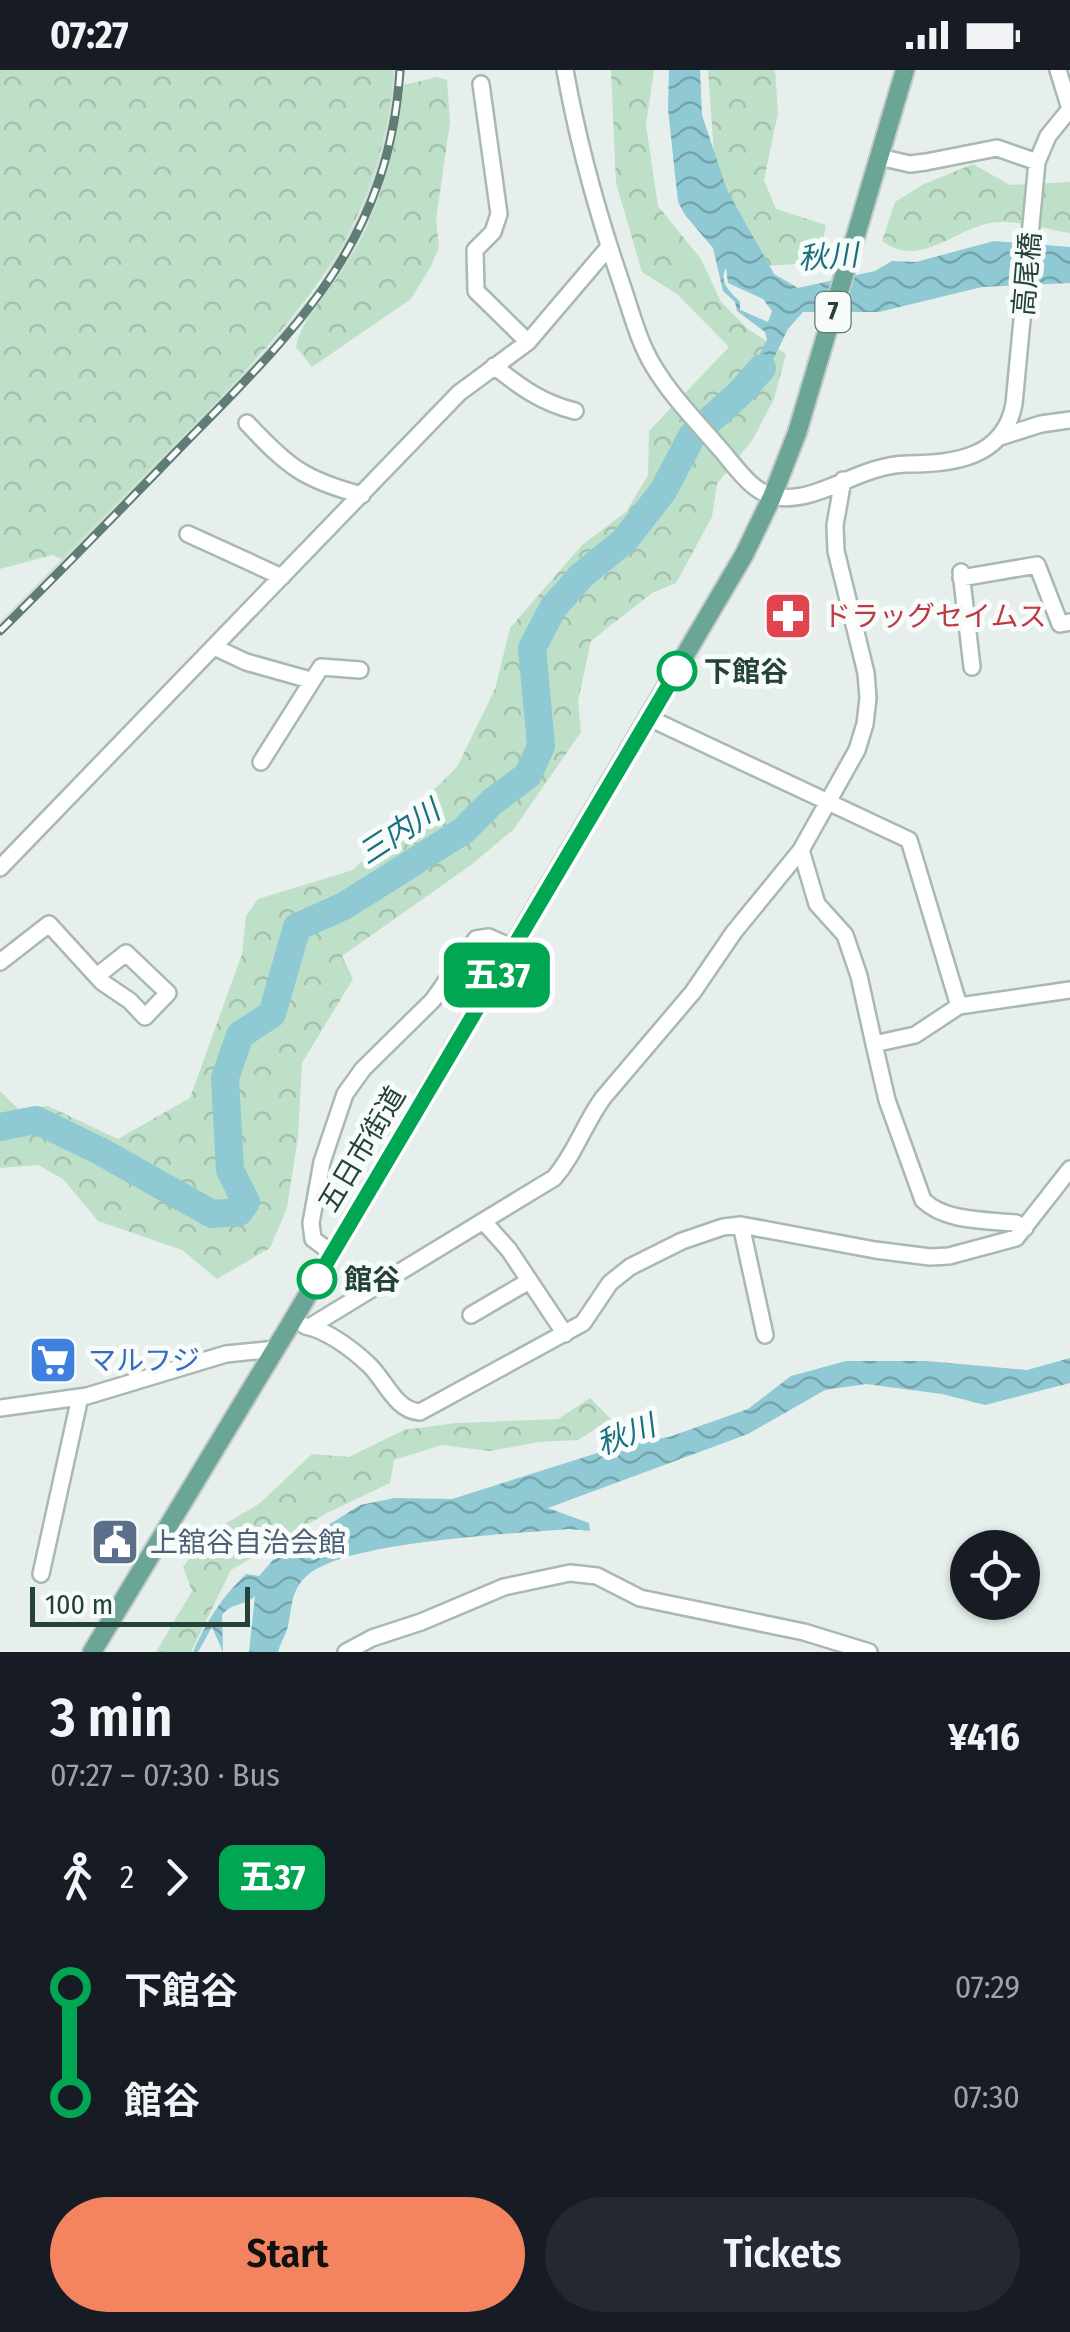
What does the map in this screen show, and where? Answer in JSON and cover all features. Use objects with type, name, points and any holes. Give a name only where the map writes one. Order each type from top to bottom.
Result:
[{"type":"main road","name":"7","points":[[879,157],[905,70]]},
{"type":"main road","name":"五日市街道","points":[[92,1652],[276,1349],[732,576],[772,497],[807,402],[879,157]]},
{"type":"street","points":[[565,70],[580,149],[608,248],[645,350],[677,398],[755,488],[772,497],[804,498],[882,466],[960,461],[982,452],[1000,437],[1070,420]]},
{"type":"street","points":[[879,157],[910,164],[997,148],[1037,162],[1052,129],[1070,109],[1058,70]]},
{"type":"street","points":[[481,84],[499,214],[493,232],[475,250],[476,291],[528,342]]},
{"type":"street","name":"高尾橋","points":[[1000,437],[1013,412],[1037,162]]},
{"type":"street","points":[[0,868],[458,393],[528,342],[608,248]]},
{"type":"street","points":[[494,366],[533,396],[551,406],[575,411]]},
{"type":"street","points":[[248,423],[290,466],[320,484],[362,495]]},
{"type":"street","points":[[312,1326],[554,1178],[578,1146],[603,1098],[692,992],[800,850],[856,750],[865,724],[866,673],[836,550],[835,525],[843,480]]},
{"type":"street","points":[[188,534],[282,577]]},
{"type":"street","points":[[972,668],[961,574],[1037,565],[1060,624],[1070,622]]},
{"type":"street","points":[[214,647],[246,662],[310,680]]},
{"type":"street","points":[[261,762],[320,667],[360,670]]},
{"type":"street","points":[[649,718],[909,840],[959,1006]]},
{"type":"street","points":[[800,850],[818,904],[845,935],[859,976],[887,1100],[924,1200],[932,1209],[946,1214],[1016,1223],[1026,1228]]},
{"type":"street","points":[[0,962],[48,924],[98,976],[146,1017],[168,993],[126,953],[98,976]]},
{"type":"street","points":[[332,1253],[313,1239],[311,1223],[326,1145],[338,1108],[352,1082],[433,1000],[476,940],[489,937],[513,948]]},
{"type":"street","points":[[874,1044],[915,1035],[959,1006],[1070,990]]},
{"type":"street","points":[[290,1325],[312,1326],[370,1365],[402,1406],[420,1412],[583,1323],[610,1283],[630,1267],[682,1241],[741,1225],[930,1257],[1001,1244],[1016,1238],[1064,1189],[1070,1169]]},
{"type":"street","points":[[484,1222],[509,1250],[564,1334]]},
{"type":"street","points":[[741,1225],[765,1335]]},
{"type":"street","points":[[471,1316],[529,1281]]},
{"type":"street","points":[[0,1408],[80,1397],[226,1354],[276,1349]]},
{"type":"street","points":[[41,1574],[80,1397]]},
{"type":"street","points":[[346,1652],[372,1638],[422,1622],[504,1587],[570,1573],[597,1576],[640,1598],[804,1632],[869,1652]]},
{"type":"shaded area","points":[[394,70],[406,70],[389,168],[376,208],[350,260],[316,310],[121,515],[0,634],[0,622],[264,352],[318,288],[358,217],[374,173]]},
{"type":"green space","points":[[0,70],[394,70],[387,123],[375,170],[359,213],[314,289],[218,400],[62,559],[52,555],[0,569]]},
{"type":"green space","points":[[611,70],[654,70],[646,125],[658,206],[701,259],[721,302],[748,329],[786,354],[774,399],[753,439],[717,484],[712,517],[676,583],[652,593],[591,641],[578,701],[581,732],[514,829],[471,865],[342,956],[353,979],[302,1063],[298,1137],[287,1208],[270,1248],[217,1279],[182,1250],[98,1221],[63,1179],[38,1165],[0,1168],[0,1091],[18,1109],[48,1106],[118,1139],[190,1098],[242,954],[246,916],[258,899],[353,870],[457,767],[495,689],[510,628],[582,545],[626,512],[648,475],[649,431],[729,347],[677,294],[642,272],[616,183]]},
{"type":"green space","points":[[708,70],[775,70],[778,113],[764,180],[776,209],[826,225],[823,240],[810,263],[765,266],[716,181]]},
{"type":"green space","points":[[437,77],[447,80],[450,122],[436,220],[439,247],[431,266],[411,299],[312,367],[296,347],[299,336],[348,262],[379,199],[392,154],[404,85]]},
{"type":"green space","points":[[973,164],[1010,185],[1070,182],[1070,233],[999,222],[926,249],[897,249],[882,241],[895,202],[922,185]]},
{"type":"green space","points":[[590,1398],[611,1419],[578,1440],[490,1451],[442,1445],[394,1460],[390,1483],[327,1513],[231,1570],[191,1652],[156,1652],[192,1591],[183,1567],[206,1535],[259,1504],[312,1454],[349,1457],[404,1430],[456,1423],[558,1419]]},
{"type":"water","points":[[669,70],[700,70],[702,115],[727,190],[774,274],[798,288],[875,271],[892,261],[916,262],[994,241],[1070,247],[1070,283],[982,287],[879,312],[803,312],[788,329],[762,382],[739,394],[767,340],[765,332],[737,311],[735,302],[723,291],[713,248],[678,202],[668,109]],"holes":[[[726,268],[728,283],[763,299],[772,311],[768,322],[740,310],[740,302],[725,283]]]},
{"type":"water","points":[[1070,1358],[1070,1383],[985,1405],[942,1394],[866,1384],[825,1390],[748,1434],[548,1508],[589,1523],[590,1531],[569,1529],[472,1537],[359,1554],[330,1563],[303,1580],[295,1593],[278,1652],[249,1652],[255,1596],[222,1615],[223,1652],[212,1627],[198,1652],[193,1652],[215,1610],[246,1574],[259,1576],[273,1560],[360,1505],[395,1498],[452,1499],[629,1443],[669,1437],[748,1409],[791,1376],[846,1361],[927,1361],[1027,1370]]},
{"type":"waterway","name":"三内川","points":[[0,1127],[36,1120],[212,1214],[239,1212],[246,1202],[230,1170],[225,1078],[240,1035],[272,1014],[297,927],[344,906],[463,831],[492,802],[528,775],[541,746],[532,648],[553,608],[581,576],[624,541],[663,491],[692,436],[762,368]]},
{"type":"railway","points":[[0,631],[258,367],[327,283],[355,237],[377,187],[392,132],[400,70]]},
{"type":"bus line","name":"五37","points":[[317,1279],[677,671]]},
{"type":"place","name":"ドラッグセイムス","points":[[788,616]]},
{"type":"place","name":"下館谷","points":[[677,671]]},
{"type":"place","name":"館谷","points":[[317,1279]]},
{"type":"place","name":"マルフジ","points":[[53,1360]]},
{"type":"place","name":"上舘谷自治会館","points":[[115,1542]]},
{"type":"water label","name":"秋川","points":[[828,257]]},
{"type":"water label","name":"秋川","points":[[626,1435]]}]
